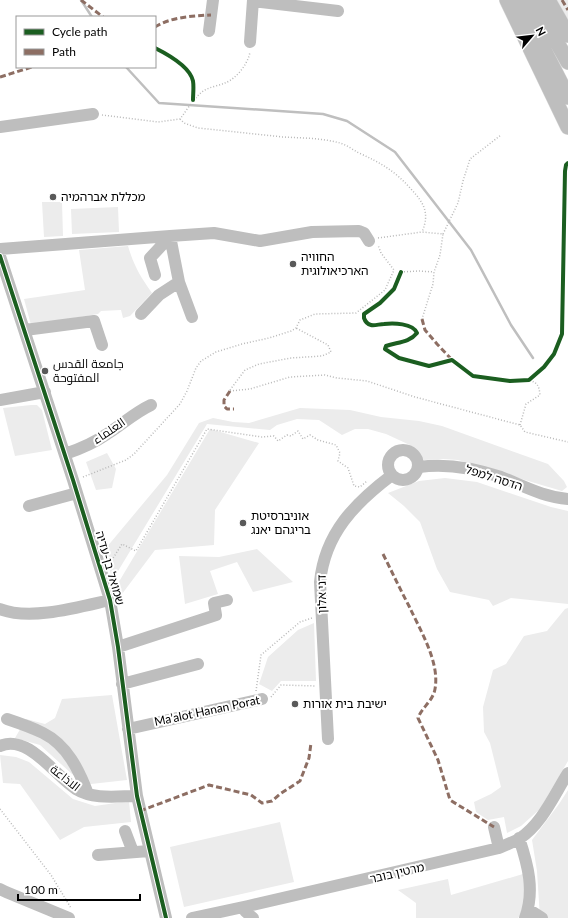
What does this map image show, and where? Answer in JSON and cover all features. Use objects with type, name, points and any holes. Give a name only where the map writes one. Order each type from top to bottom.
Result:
[{"type":"main road","points":[[507,0],[568,127]]},
{"type":"main road","points":[[519,0],[568,97]]},
{"type":"main road","points":[[533,0],[568,62]]},
{"type":"main road","points":[[548,0],[568,35]]},
{"type":"street","points":[[209,31],[213,0]]},
{"type":"street","points":[[250,42],[253,0],[338,11]]},
{"type":"street","points":[[0,127],[93,114]]},
{"type":"street","points":[[0,249],[170,238],[214,233],[260,241],[312,232],[359,231],[364,233],[369,241]]},
{"type":"street","points":[[155,275],[150,258],[170,238]]},
{"type":"street","points":[[170,238],[179,282],[192,318]]},
{"type":"street","name":"שמואל בן-עדיה","points":[[0,256],[65,454],[110,600],[118,646],[137,796],[166,918]]},
{"type":"street","points":[[141,314],[159,295],[179,282]]},
{"type":"street","points":[[25,330],[94,321],[102,345]]},
{"type":"street","points":[[0,400],[45,392]]},
{"type":"street","name":"العلماء","points":[[65,454],[82,449],[108,434],[137,412],[151,405]]},
{"type":"street","points":[[397,450],[407,450],[412,452],[418,460],[419,467],[416,474],[409,480],[398,480],[388,469],[388,464],[392,454],[397,450]]},
{"type":"street","name":"הדסה למפל","points":[[419,467],[436,464],[477,470],[501,477],[553,498],[568,499]]},
{"type":"street","name":"דני אלון","points":[[328,739],[320,582],[321,571],[331,540],[338,528],[370,492],[392,475]]},
{"type":"street","points":[[29,506],[77,493]]},
{"type":"street","points":[[0,609],[18,614],[40,613],[73,609],[110,600]]},
{"type":"street","points":[[118,646],[216,615],[214,603],[227,600]]},
{"type":"street","points":[[122,684],[198,664]]},
{"type":"street","name":"Ma’alot Hanan Porat","points":[[128,729],[258,700]]},
{"type":"street","points":[[7,719],[43,733],[58,743],[75,765],[88,794]]},
{"type":"street","name":"الاذاعة","points":[[0,746],[11,744],[34,752],[66,782],[76,789],[88,794],[137,796]]},
{"type":"street","name":"מרטין בובר","points":[[192,918],[499,848],[520,838],[532,828],[568,773]]},
{"type":"street","points":[[494,827],[499,848]]},
{"type":"street","points":[[125,830],[133,852]]},
{"type":"street","points":[[520,838],[526,858],[531,891],[526,914],[542,918]]},
{"type":"street","points":[[98,856],[149,851]]},
{"type":"street","points":[[0,889],[71,915]]},
{"type":"street","points":[[248,906],[245,911],[253,918]]},
{"type":"path","points":[[93,114],[158,122],[180,119],[193,100],[203,91],[227,83],[234,78],[243,67],[250,54],[250,42]]},
{"type":"path","points":[[180,119],[184,124],[198,128],[315,139],[341,144],[379,162],[399,175],[418,197],[425,208],[425,224],[422,232]]},
{"type":"path","points":[[422,319],[433,284],[434,272],[440,255],[443,234],[458,203],[470,159],[501,135]]},
{"type":"path","points":[[73,480],[93,474],[126,460],[134,454],[180,404],[196,368],[202,361],[216,352],[269,338],[296,328],[300,320],[315,314],[356,314],[385,290],[394,270],[381,253],[376,239],[422,232],[443,234]]},
{"type":"path","points":[[399,277],[401,272],[419,270],[434,272]]},
{"type":"path","points":[[296,328],[328,345],[331,352],[322,356],[291,358],[259,364],[245,370],[230,391],[250,389],[290,377],[325,375],[337,378],[367,381],[414,397],[520,425],[526,432],[546,438],[568,442]]},
{"type":"path","points":[[529,380],[534,376]]},
{"type":"path","points":[[520,425],[526,404],[540,395],[539,386],[535,382],[529,380]]},
{"type":"path","points":[[102,575],[122,544],[136,551],[207,429],[262,437],[274,436],[278,441],[287,435],[291,436],[298,431],[303,439],[310,435],[318,440],[336,446],[340,453],[338,461],[348,468],[354,486],[360,487],[372,478]]},
{"type":"path","points":[[258,700],[261,655],[300,622],[322,614]]},
{"type":"path","points":[[0,809],[51,875],[71,915]]},
{"type":"shaded area","points":[[554,0],[568,0],[568,25]]},
{"type":"shaded area","points":[[42,202],[62,202],[63,236],[44,237]]},
{"type":"shaded area","points":[[118,207],[119,232],[72,234],[71,209]]},
{"type":"shaded area","points":[[128,246],[138,271],[152,293],[130,316],[123,318],[121,310],[101,311],[98,314],[31,325],[24,299],[85,290],[79,250]]},
{"type":"shaded area","points":[[37,405],[42,410],[52,450],[15,456],[3,408]]},
{"type":"shaded area","points":[[300,408],[350,410],[381,417],[419,421],[442,426],[548,464],[564,481],[567,487],[562,491],[458,460],[424,460],[412,446],[386,434],[368,429],[355,429],[342,435],[319,420],[297,419],[277,425],[270,430],[207,424],[112,581],[106,548],[167,475],[199,423],[213,418],[233,422],[249,423]]},
{"type":"shaded area","points":[[210,429],[259,443],[215,510],[214,545],[155,550],[122,594],[117,585]]},
{"type":"shaded area","points":[[107,453],[116,469],[112,488],[96,490],[86,462]]},
{"type":"shaded area","points":[[445,478],[477,482],[551,507],[568,511],[568,604],[511,598],[493,606],[489,600],[450,592],[437,569],[420,522],[388,493],[419,481]]},
{"type":"shaded area","points":[[257,549],[293,582],[253,592],[237,562],[210,571],[218,594],[185,604],[179,556],[219,557]]},
{"type":"shaded area","points":[[568,608],[568,761],[540,809],[521,826],[507,833],[504,817],[488,820],[476,812],[474,802],[491,794],[501,787],[490,743],[484,732],[483,707],[493,670],[506,664],[524,636],[547,631],[565,609]]},
{"type":"shaded area","points":[[314,623],[316,681],[281,681],[272,691],[259,684],[268,657],[298,630]]},
{"type":"shaded area","points":[[112,695],[127,780],[91,784],[72,774],[40,745],[15,738],[26,719],[45,724],[55,718],[62,699]]},
{"type":"shaded area","points":[[0,755],[16,757],[29,762],[73,799],[95,806],[129,801],[131,822],[84,827],[60,840],[20,784],[3,783]]},
{"type":"shaded area","points":[[568,790],[568,918],[540,918],[537,871],[532,840]]},
{"type":"shaded area","points":[[280,822],[294,882],[184,907],[170,847]]},
{"type":"shaded area","points":[[523,874],[529,895],[522,914],[518,918],[416,918],[416,903],[398,890],[448,879],[451,895]]},
{"type":"waterway","points":[[81,0],[91,16]]},
{"type":"waterway","points":[[127,68],[159,103],[323,114],[347,121],[395,152],[471,250],[511,325],[533,358]]},
{"type":"marked path","points":[[81,0],[102,16]]},
{"type":"marked path","points":[[562,0],[568,10]]},
{"type":"marked path","points":[[156,26],[175,19],[211,15]]},
{"type":"marked path","points":[[0,77],[29,68]]},
{"type":"marked path","points":[[422,319],[425,330],[454,362]]},
{"type":"marked path","points":[[230,391],[224,400],[224,406],[227,409],[234,409]]},
{"type":"marked path","points":[[383,554],[428,646],[435,668],[436,679],[434,693],[418,718],[438,760],[450,800],[494,827]]},
{"type":"marked path","points":[[140,811],[209,785],[251,795],[262,803],[272,801],[300,781],[309,758],[311,743]]},
{"type":"cycle path","points":[[156,49],[183,66],[191,76],[193,81],[193,100]]},
{"type":"cycle path","points":[[401,272],[394,289],[380,303],[364,314],[364,318],[366,322],[371,325],[407,325],[417,333],[410,339],[386,346],[385,349],[399,358],[429,366],[452,360],[473,376],[510,381],[529,380],[544,367],[554,354],[562,334],[565,171],[568,163]]},
{"type":"cycle path","points":[[0,256],[73,480],[110,600],[118,647],[137,796],[166,918]]},
{"type":"place","name":"מכללת אברהמיה","points":[[53,197]]},
{"type":"place","name":"החוויה הארכיאולוגית","points":[[293,264]]},
{"type":"place","name":"جامعة القدس المفتوحة","points":[[45,371]]},
{"type":"place","name":"אוניברסיטת בריגהם יאנג","points":[[243,523]]},
{"type":"place","name":"ישיבת בית אורות","points":[[295,704]]}]
